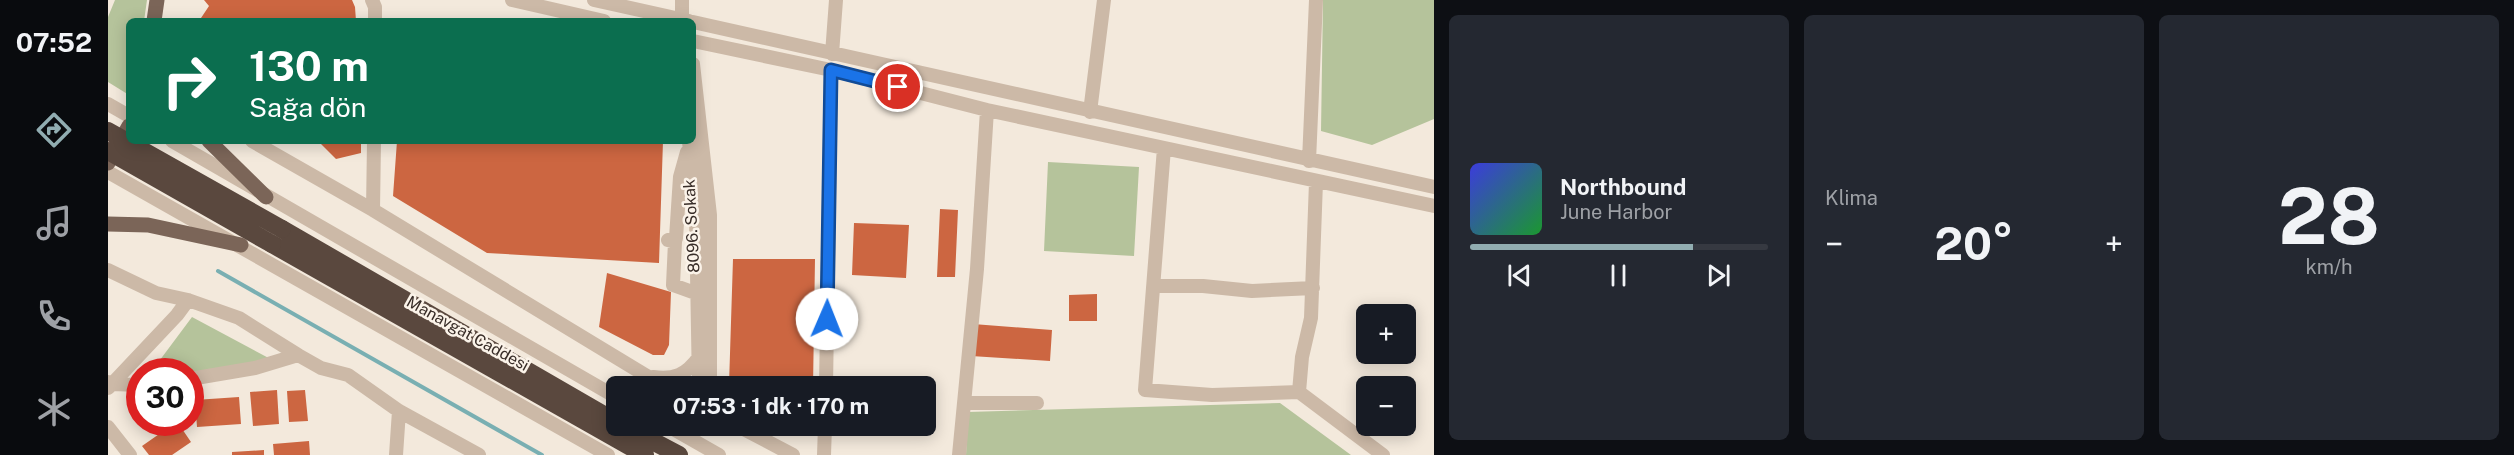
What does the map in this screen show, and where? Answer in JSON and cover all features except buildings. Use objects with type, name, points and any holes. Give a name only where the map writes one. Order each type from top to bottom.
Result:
[{"type":"highway","points":[[108,131],[126,142]]},
{"type":"highway","points":[[129,144],[277,237]]},
{"type":"highway","points":[[108,151],[277,237]]},
{"type":"highway","name":"Manavgat Caddesi","points":[[277,237],[606,417]]},
{"type":"highway","name":"Manavgat Caddesi","points":[[277,237],[645,455]]},
{"type":"highway","points":[[643,436],[679,455]]},
{"type":"main road","points":[[154,18],[157,0]]},
{"type":"main road","points":[[157,0],[160,18]]},
{"type":"main road","points":[[108,163],[126,131]]},
{"type":"main road","points":[[212,144],[266,197]]},
{"type":"main road","points":[[108,224],[148,225],[241,245]]},
{"type":"street","points":[[372,0],[375,7],[375,18]]},
{"type":"street","points":[[512,0],[591,18]]},
{"type":"street","points":[[594,0],[673,18]]},
{"type":"street","points":[[682,0],[685,18]]},
{"type":"street","points":[[832,54],[836,0]]},
{"type":"street","points":[[1090,112],[1104,0]]},
{"type":"street","points":[[1309,161],[1316,0]]},
{"type":"street","points":[[696,23],[1434,187]]},
{"type":"street","points":[[696,42],[831,70],[987,110],[1434,206]]},
{"type":"street","points":[[826,376],[831,70]]},
{"type":"street","name":"8096. Sokak","points":[[696,91],[710,215],[710,376]]},
{"type":"street","points":[[108,104],[126,114]]},
{"type":"street","points":[[960,455],[966,403],[987,110]]},
{"type":"street","points":[[177,144],[606,391]]},
{"type":"street","points":[[257,144],[373,210],[646,376]]},
{"type":"street","points":[[373,210],[374,144]]},
{"type":"street","points":[[689,144],[680,177],[675,238],[668,240],[675,242],[673,285],[698,294]]},
{"type":"street","name":"8096. Sokak","points":[[689,144],[696,216],[699,376]]},
{"type":"street","points":[[1164,148],[1145,390],[1212,395],[1299,392],[1383,455]]},
{"type":"street","points":[[108,172],[241,245],[608,455]]},
{"type":"street","points":[[1299,392],[1314,288],[1316,182]]},
{"type":"street","points":[[108,270],[156,293],[188,300],[239,318],[321,368],[348,375],[399,411],[479,455]]},
{"type":"street","points":[[1153,286],[1203,286],[1252,291],[1314,288]]},
{"type":"street","points":[[109,385],[177,315],[188,300]]},
{"type":"street","points":[[204,377],[255,368],[298,355]]},
{"type":"street","points":[[676,376],[690,370],[699,357]]},
{"type":"street","points":[[109,385],[126,385]]},
{"type":"street","points":[[966,403],[1037,403]]},
{"type":"street","points":[[396,455],[399,411]]},
{"type":"street","points":[[108,427],[130,455]]},
{"type":"street","points":[[694,436],[719,455]]},
{"type":"street","points":[[757,436],[793,455]]},
{"type":"street","points":[[824,455],[825,436]]},
{"type":"green space","points":[[115,0],[147,0],[144,18],[126,18],[126,93],[108,82],[108,17]]},
{"type":"green space","points":[[1323,0],[1434,0],[1434,119],[1372,145],[1321,131]]},
{"type":"green space","points":[[1048,162],[1139,167],[1134,256],[1044,251]]},
{"type":"green space","points":[[192,317],[278,363],[204,373],[204,358],[161,358]]},
{"type":"green space","points":[[1280,403],[1351,455],[966,455],[968,412]]},
{"type":"waterway","points":[[218,271],[542,455]]},
{"type":"route","points":[[827,319],[831,70],[898,87]]}]
